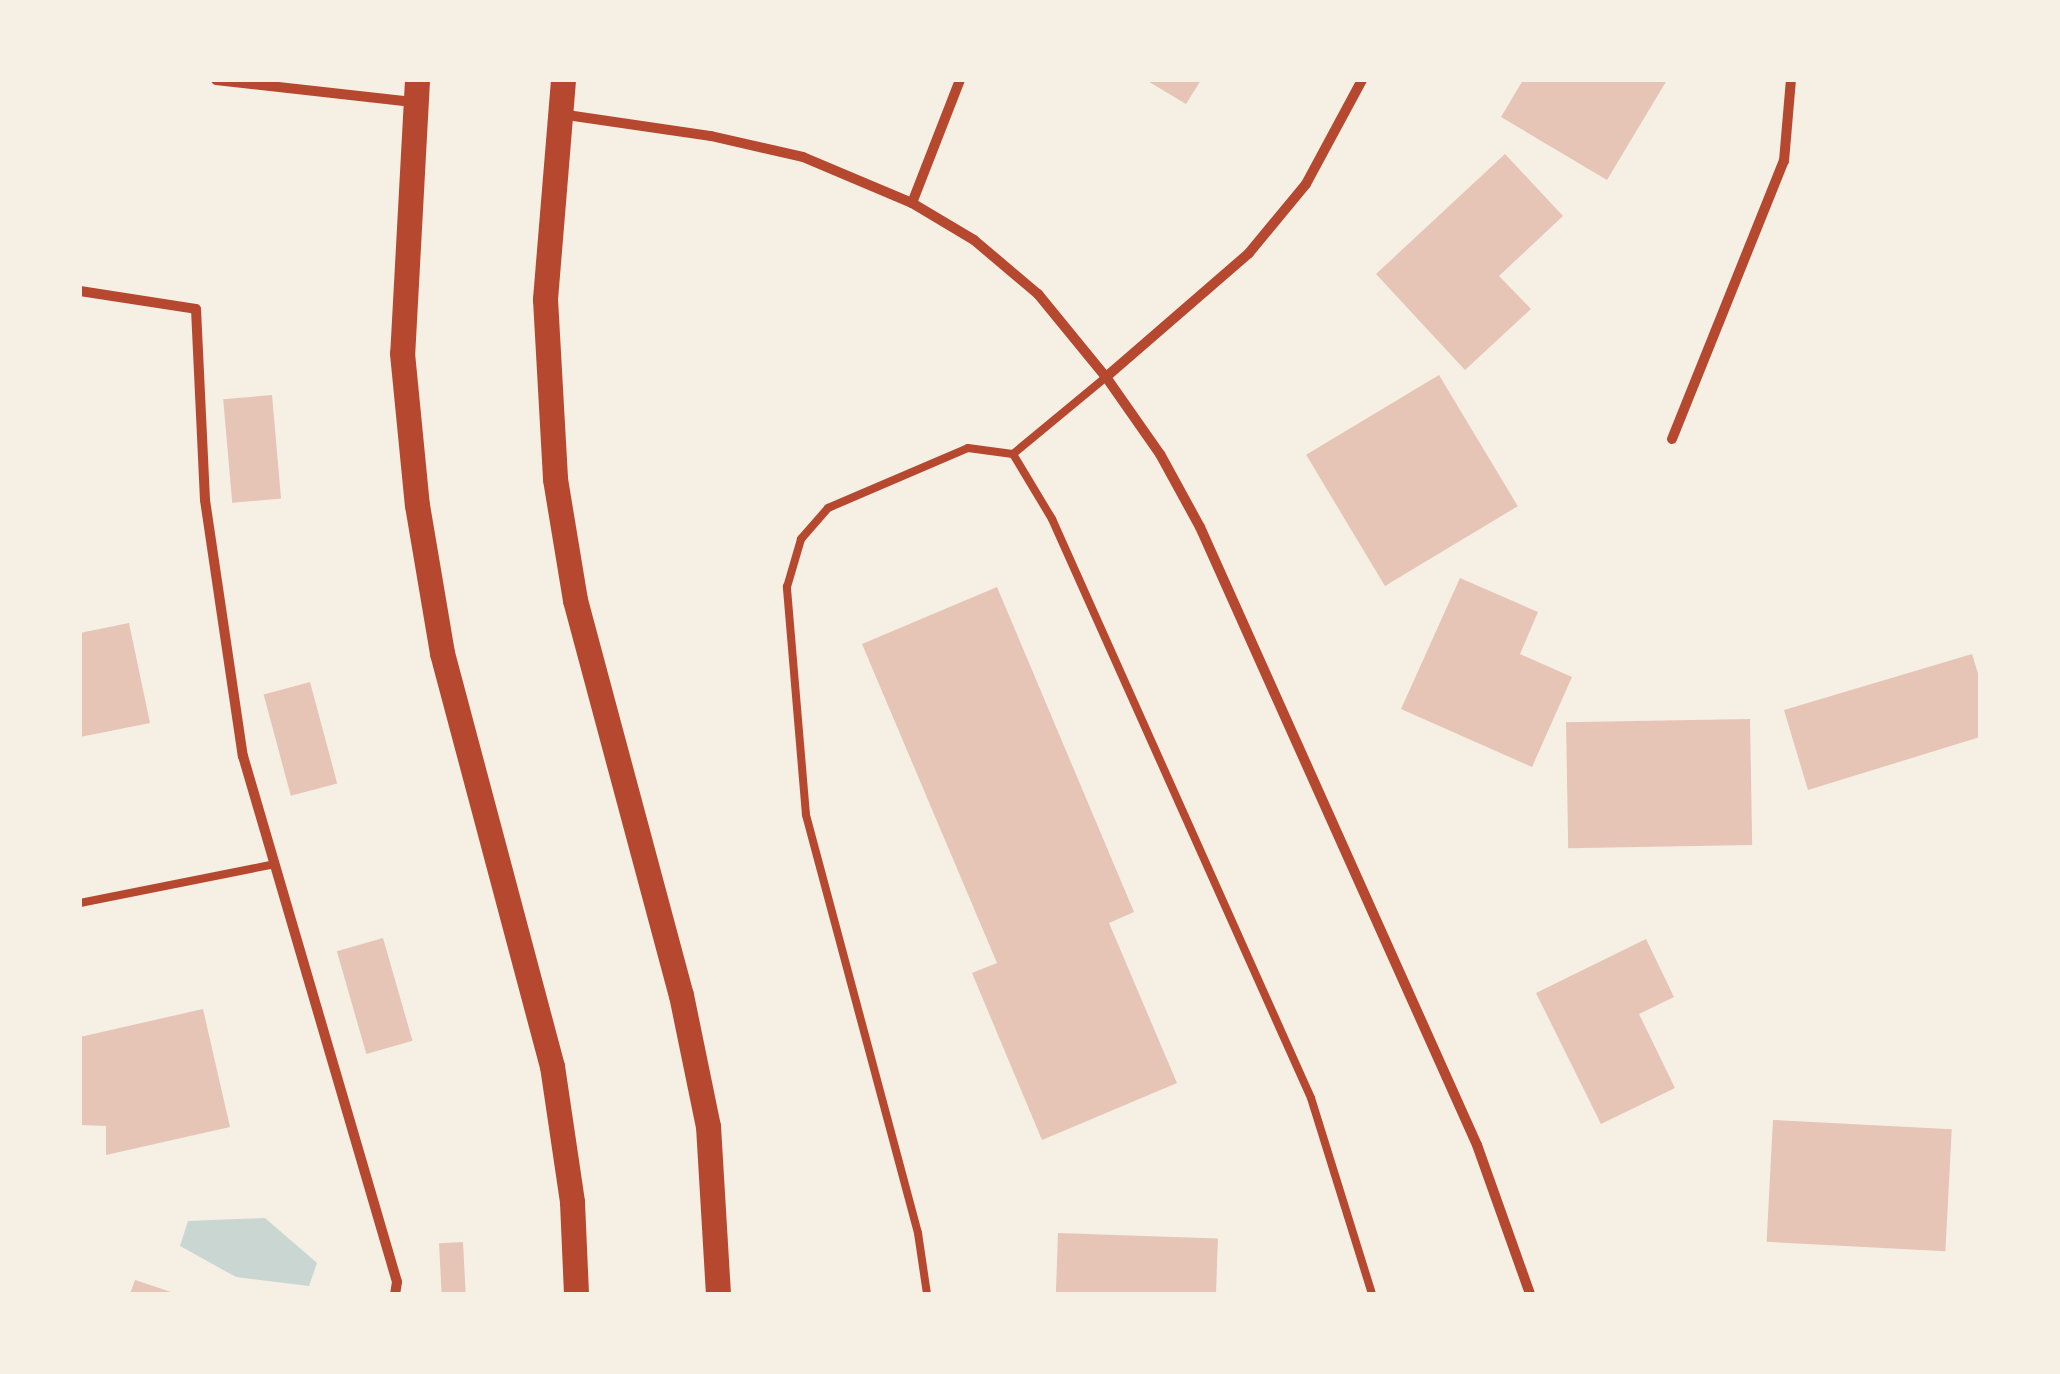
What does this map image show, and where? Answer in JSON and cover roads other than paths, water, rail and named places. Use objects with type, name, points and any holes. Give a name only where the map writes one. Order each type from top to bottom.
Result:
[{"type":"main road","points":[[563,80],[546,299],[555,479],[576,600],[680,996],[708,1126],[718,1294]]},
{"type":"main road","points":[[415,91],[402,354],[418,506],[442,653],[552,1066],[572,1202],[576,1294]]},
{"type":"street","points":[[216,80],[415,91]]},
{"type":"street","points":[[912,204],[960,80]]},
{"type":"street","points":[[1106,377],[1249,253],[1306,184],[1362,80]]},
{"type":"street","points":[[1672,439],[1784,161],[1792,80]]},
{"type":"street","points":[[558,114],[711,136],[803,157],[912,204],[974,240],[1038,294],[1106,377],[1160,454],[1200,526],[1477,1145],[1530,1294]]},
{"type":"street","points":[[80,291],[196,309],[205,500],[243,756],[398,1282],[396,1294]]},
{"type":"lane","points":[[927,1294],[918,1233],[806,814],[787,587],[801,538],[828,508],[968,448],[1013,454],[1106,377]]},
{"type":"lane","points":[[1013,454],[1052,520],[1311,1098],[1372,1294]]},
{"type":"lane","points":[[80,903],[275,864]]}]
